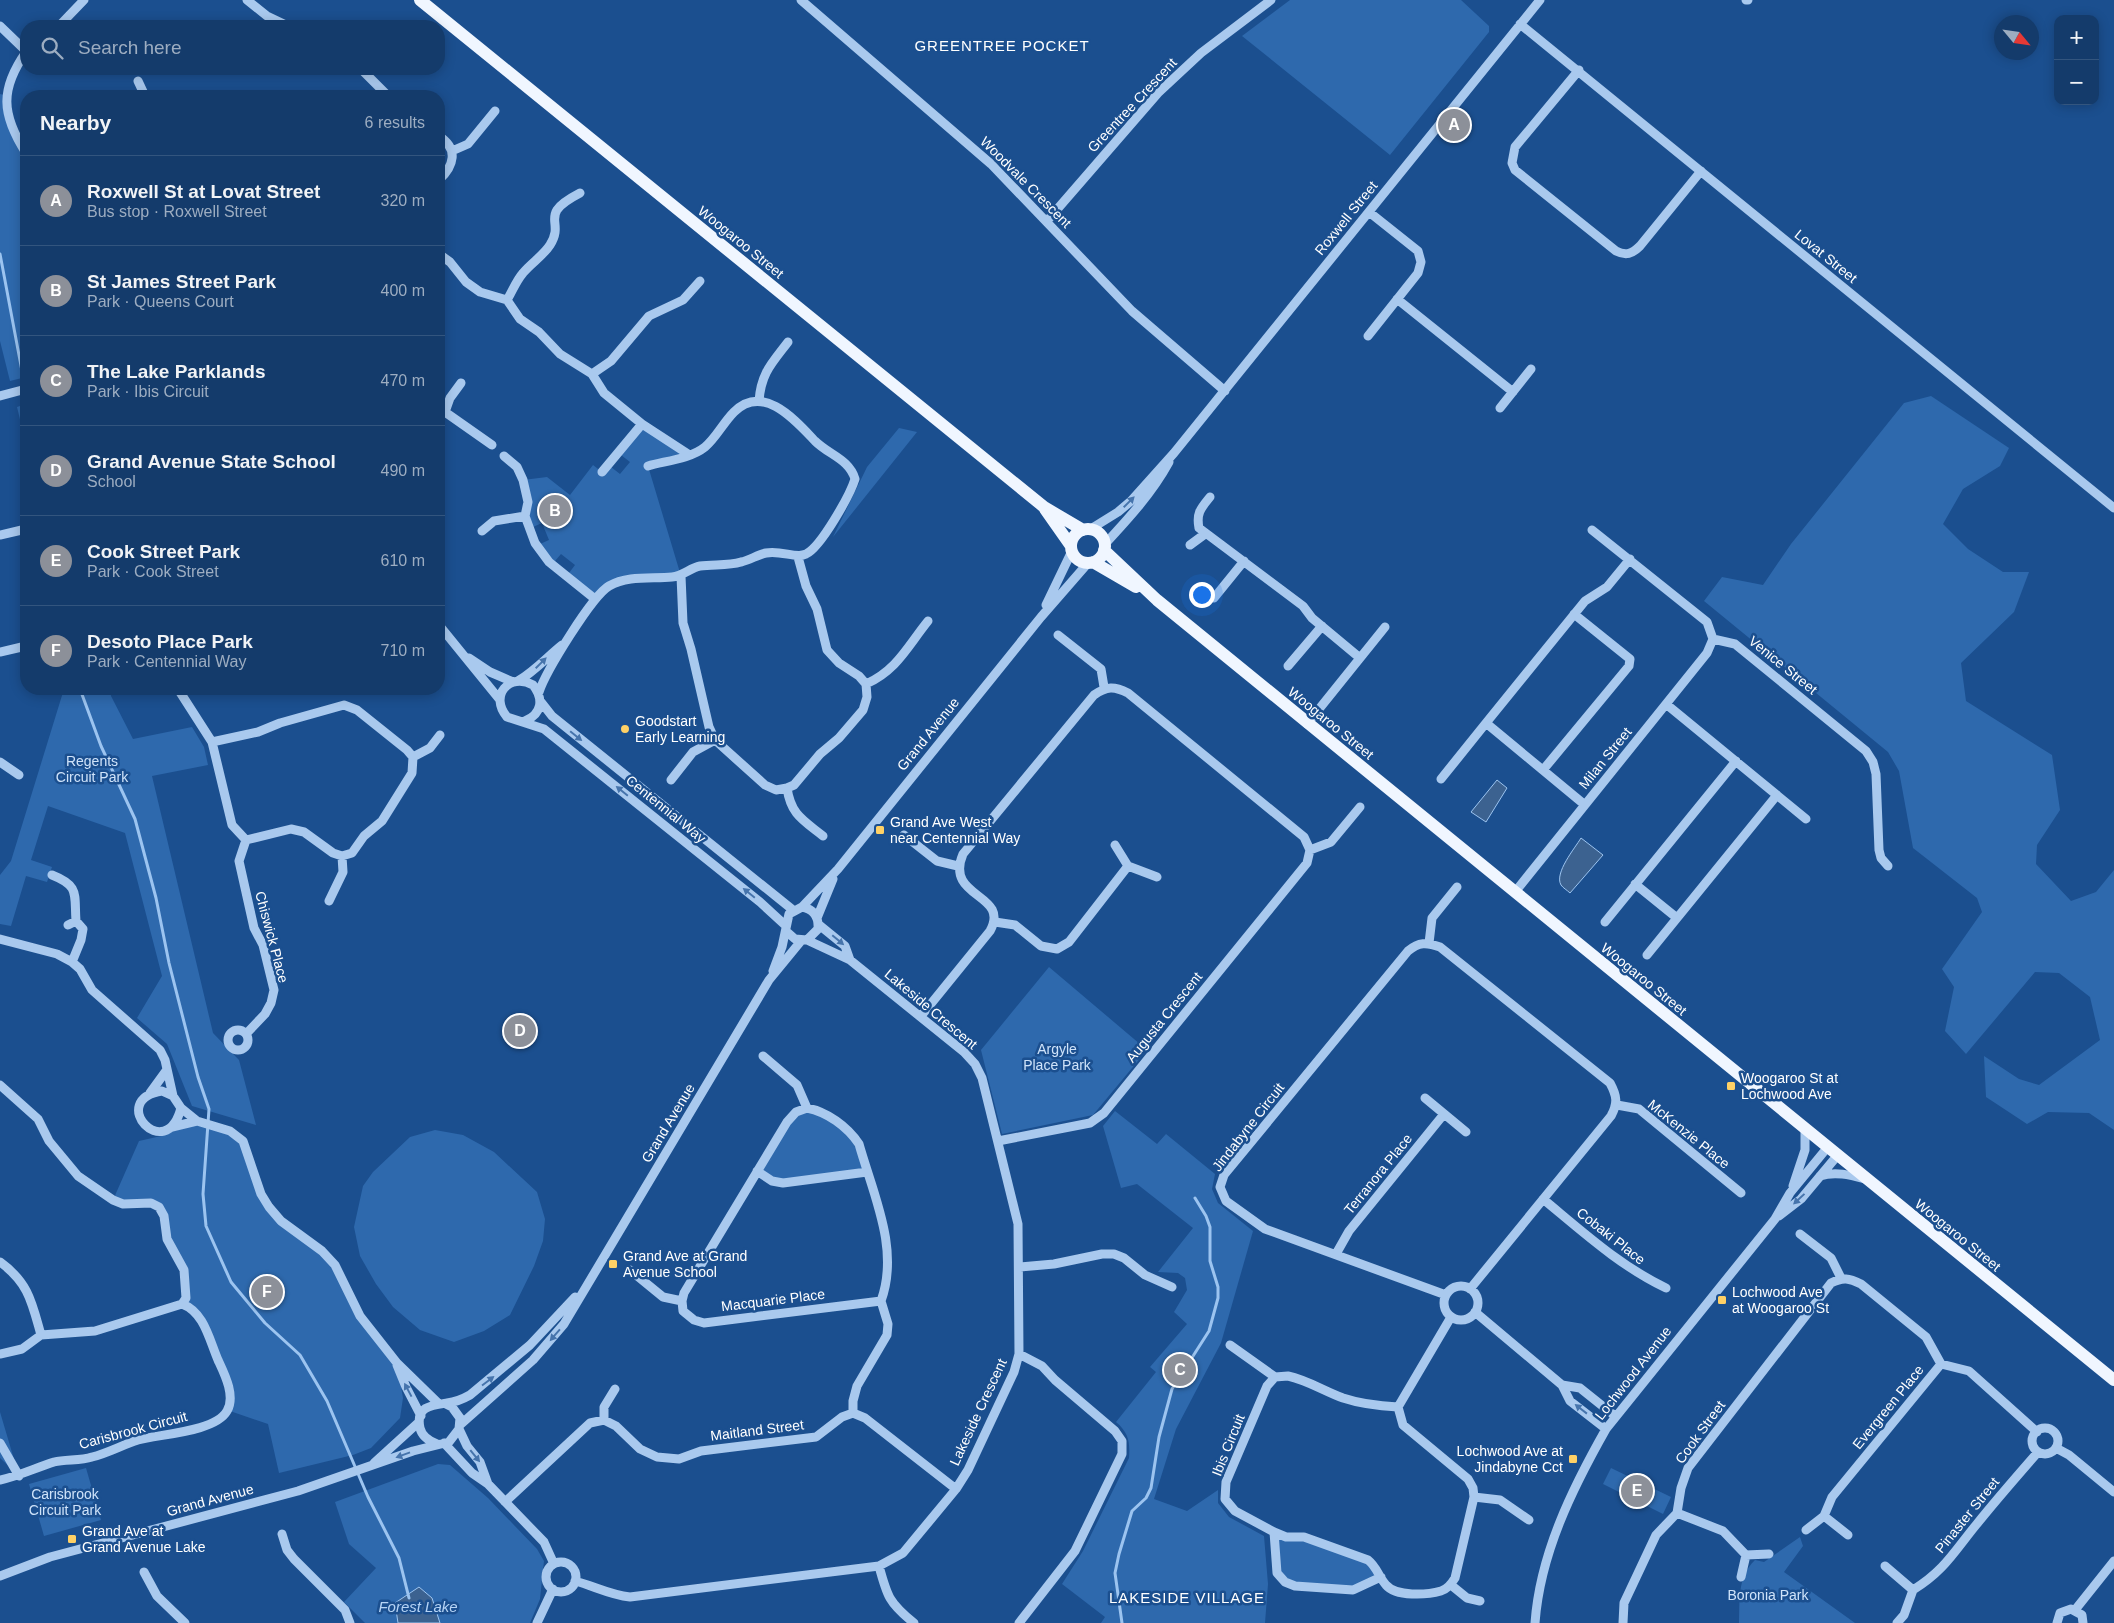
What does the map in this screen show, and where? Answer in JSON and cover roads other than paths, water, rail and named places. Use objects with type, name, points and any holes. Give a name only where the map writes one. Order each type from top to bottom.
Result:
[{"type":"main road","name":"Woogaroo Street","points":[[420,0],[445,20]]},
{"type":"main road","name":"Woogaroo Street","points":[[445,20],[1044,507],[1086,530],[1100,534],[1105,547],[1157,600],[2114,1380]]},
{"type":"main road","name":"Woogaroo Street","points":[[1044,507],[1078,560],[1090,563],[1157,600]]},
{"type":"main road","points":[[1072,549],[1075,536],[1086,530]]},
{"type":"main road","points":[[1090,563],[1102,556],[1105,547]]},
{"type":"street","points":[[65,20],[84,0]]},
{"type":"street","points":[[247,0],[267,16],[275,20]]},
{"type":"street","name":"Woodvale Crescent","points":[[801,0],[991,164],[1132,311],[1225,391]]},
{"type":"street","name":"Greentree Crescent","points":[[1047,221],[1158,93],[1201,53],[1271,0]]},
{"type":"street","name":"Roxwell Street","points":[[1086,530],[1118,512],[1131,501],[1174,453],[1540,0]]},
{"type":"street","name":"Lovat Street","points":[[1520,24],[1579,70],[2114,508]]},
{"type":"street","points":[[0,26],[20,46]]},
{"type":"street","points":[[20,59],[7,80],[4,94],[6,112],[20,144]]},
{"type":"street","points":[[1579,70],[1516,147],[1512,163],[1515,170],[1616,252],[1622,254],[1634,252],[1640,246],[1701,171]]},
{"type":"street","points":[[367,75],[382,90]]},
{"type":"street","points":[[138,81],[143,90]]},
{"type":"street","points":[[452,150],[468,144],[495,111]]},
{"type":"street","points":[[445,140],[452,150],[453,161],[449,171],[445,175]]},
{"type":"street","points":[[507,300],[523,273],[549,247],[554,237],[553,216],[561,203],[580,192]]},
{"type":"street","points":[[1368,336],[1418,273],[1421,256],[1418,251],[1369,212]]},
{"type":"street","points":[[445,258],[466,282],[480,292],[507,300],[520,319],[539,332],[560,354],[572,364],[592,374],[604,393],[642,424],[688,454]]},
{"type":"street","points":[[592,374],[611,361],[649,316],[683,300],[700,281]]},
{"type":"street","points":[[1397,299],[1513,392]]},
{"type":"street","points":[[759,401],[760,383],[765,372],[788,342]]},
{"type":"street","points":[[1500,408],[1531,369]]},
{"type":"street","points":[[445,408],[461,383]]},
{"type":"street","points":[[0,396],[20,391]]},
{"type":"street","points":[[538,692],[565,644],[602,590],[612,584],[647,576],[681,576],[698,566],[741,562],[765,554],[780,552],[798,557],[815,548],[843,505],[855,479],[852,468],[817,443],[785,411],[768,402],[759,401],[746,403],[734,412],[706,446],[695,454],[688,454],[648,466]]},
{"type":"street","points":[[445,416],[492,445]]},
{"type":"street","points":[[602,472],[642,424]]},
{"type":"street","name":"Roxwell Street","points":[[1105,547],[1158,482],[1174,453]]},
{"type":"street","points":[[504,456],[517,467],[523,480],[528,502],[525,516],[535,542],[549,562],[596,599]]},
{"type":"street","points":[[1210,497],[1198,511],[1199,528],[1303,606],[1322,626],[1360,658]]},
{"type":"street","points":[[482,531],[494,521],[525,516]]},
{"type":"street","points":[[1,532],[20,530]]},
{"type":"street","points":[[1592,530],[1707,622],[1712,639]]},
{"type":"street","points":[[1190,545],[1205,534]]},
{"type":"street","name":"Grand Avenue","points":[[1041,617],[1072,549]]},
{"type":"street","points":[[681,576],[682,624],[691,649],[709,727],[715,740],[765,784],[776,790],[787,788],[794,784],[820,754],[839,738],[863,710],[867,697],[866,684],[859,676],[839,663],[827,650],[817,609],[806,586],[798,557]]},
{"type":"street","points":[[1441,779],[1585,601],[1607,588],[1630,560]]},
{"type":"street","points":[[1214,598],[1244,561]]},
{"type":"street","name":"Grand Avenue","points":[[769,980],[786,928],[786,919],[838,870],[1041,617],[1090,563]]},
{"type":"street","points":[[1544,770],[1629,666],[1630,659],[1574,614]]},
{"type":"street","points":[[866,684],[882,677],[897,664],[906,648],[928,621]]},
{"type":"street","points":[[1288,666],[1322,626]]},
{"type":"street","points":[[1307,724],[1385,627]]},
{"type":"street","name":"Centennial Way","points":[[445,632],[500,700],[500,706],[507,717],[519,722],[525,721],[544,729],[760,902],[786,928]]},
{"type":"street","points":[[1058,635],[1101,669],[1104,687]]},
{"type":"street","name":"Milan Street","points":[[1515,892],[1707,653],[1712,639]]},
{"type":"street","name":"Venice Street","points":[[1712,639],[1736,644],[1866,751],[1874,762],[1876,774],[1879,850],[1888,866]]},
{"type":"street","points":[[500,700],[504,689],[532,672],[545,659],[565,644]]},
{"type":"street","points":[[0,652],[20,647]]},
{"type":"street","name":"Centennial Way","points":[[464,655],[490,672],[515,681],[526,681],[538,692],[541,702],[552,716],[798,908]]},
{"type":"street","points":[[921,1016],[995,922],[995,913],[989,904],[960,878],[958,866],[963,854],[1094,695],[1104,687],[1116,687],[1128,693],[1304,836],[1310,850],[1331,842],[1360,807]]},
{"type":"street","points":[[182,695],[212,742],[232,825],[246,840],[291,829],[304,832],[333,853],[342,856],[352,853],[364,836],[382,821],[412,773],[413,757],[407,750],[357,710],[344,705],[280,723],[258,732],[212,742]]},
{"type":"street","points":[[525,721],[536,714],[541,702]]},
{"type":"street","points":[[1666,704],[1806,819]]},
{"type":"street","points":[[1486,723],[1585,805]]},
{"type":"street","points":[[413,757],[430,748],[440,735]]},
{"type":"street","points":[[671,780],[693,752],[715,740]]},
{"type":"street","points":[[1604,922],[1736,761]]},
{"type":"street","points":[[0,762],[19,775]]},
{"type":"street","points":[[787,788],[790,804],[795,814],[824,836]]},
{"type":"street","points":[[1647,955],[1777,795]]},
{"type":"street","points":[[904,835],[937,861],[958,866]]},
{"type":"street","name":"Chiswick Place","points":[[246,840],[239,861],[254,928],[263,945],[274,990],[271,1003],[265,1014],[246,1034]]},
{"type":"street","points":[[1115,845],[1128,866],[1157,877]]},
{"type":"street","name":"Augusta Crescent","points":[[998,1141],[1090,1123],[1104,1113],[1307,863],[1310,850]]},
{"type":"street","points":[[329,901],[343,872],[342,856]]},
{"type":"street","points":[[995,922],[1015,925],[1041,946],[1057,949],[1069,942],[1128,866]]},
{"type":"street","name":"Grand Avenue","points":[[0,1576],[50,1557],[338,1479],[454,1438],[460,1427],[533,1360],[564,1324],[769,980],[804,940],[815,934],[821,905],[838,870]]},
{"type":"street","points":[[52,875],[68,881],[73,889],[72,923],[83,928],[81,940],[72,962]]},
{"type":"street","points":[[1635,884],[1677,918]]},
{"type":"street","points":[[1457,887],[1432,918],[1429,943],[1440,947],[1610,1083],[1616,1094],[1617,1105],[1611,1116],[1470,1289]]},
{"type":"street","points":[[798,908],[811,910],[818,921]]},
{"type":"street","name":"Lakeside Crescent","points":[[818,921],[845,946],[850,960]]},
{"type":"street","points":[[786,928],[790,936],[804,940]]},
{"type":"street","points":[[0,939],[57,954],[72,962],[80,969],[92,990],[160,1050],[165,1060],[173,1096],[181,1108],[200,1122],[222,1128],[243,1141],[261,1194],[269,1207],[281,1221],[322,1251],[335,1265],[360,1316],[396,1363],[442,1403],[457,1412],[466,1446],[480,1462],[488,1484]]},
{"type":"street","name":"Lakeside Crescent","points":[[575,1581],[594,1586],[614,1595],[630,1597],[879,1566],[903,1553],[956,1489],[968,1470],[1014,1372],[1019,1354],[1020,1267],[1017,1216],[982,1078],[975,1064],[921,1016],[850,960],[804,940]]},
{"type":"street","name":"Jindabyne Circuit","points":[[1429,943],[1417,944],[1408,951],[1224,1175],[1220,1187],[1226,1201],[1265,1229],[1446,1295]]},
{"type":"street","points":[[763,1056],[797,1085],[806,1108]]},
{"type":"street","points":[[166,1071],[150,1093],[141,1101],[138,1110],[140,1121],[150,1130],[162,1132],[172,1127],[200,1122]]},
{"type":"street","points":[[0,1085],[38,1119],[49,1141],[78,1176],[113,1200],[124,1204],[151,1202],[159,1208],[164,1216],[167,1239],[184,1270],[186,1298],[182,1304],[95,1331],[77,1334],[41,1335],[22,1348],[0,1354]]},
{"type":"street","points":[[150,1093],[162,1091],[173,1096]]},
{"type":"street","points":[[1425,1098],[1466,1132]]},
{"type":"street","name":"McKenzie Place","points":[[1617,1105],[1639,1110],[1741,1193]]},
{"type":"street","points":[[172,1127],[178,1118],[181,1108]]},
{"type":"street","points":[[630,1270],[663,1297],[682,1301],[787,1122],[796,1112],[806,1108],[822,1111],[852,1134],[859,1144],[888,1247],[888,1277],[881,1301],[888,1324],[887,1335],[856,1386],[853,1413],[865,1418],[956,1489]]},
{"type":"street","name":"Terranora Place","points":[[1336,1254],[1349,1231],[1444,1114]]},
{"type":"street","points":[[1790,1193],[1805,1150],[1805,1130]]},
{"type":"street","name":"Lochwood Avenue","points":[[1775,1219],[1801,1199],[1819,1176],[1832,1152]]},
{"type":"street","name":"Lochwood Avenue","points":[[1535,1623],[1546,1563],[1562,1516],[1584,1468],[1606,1429],[1775,1219],[1790,1193],[1832,1152]]},
{"type":"street","points":[[757,1172],[772,1181],[783,1183],[867,1172]]},
{"type":"street","points":[[1819,1176],[1840,1174],[1866,1179]]},
{"type":"street","name":"Cobaki Place","points":[[1543,1199],[1614,1258],[1640,1276],[1666,1288]]},
{"type":"street","points":[[1800,1234],[1831,1258],[1841,1278],[1850,1279],[1861,1284],[1926,1337],[1941,1364]]},
{"type":"street","points":[[1020,1267],[1054,1264],[1102,1254],[1114,1254],[1124,1258],[1146,1275],[1172,1287]]},
{"type":"street","points":[[0,1262],[19,1277],[29,1294],[41,1335]]},
{"type":"street","name":"Cook Street","points":[[1677,1513],[1681,1488],[1688,1468],[1831,1283],[1841,1278]]},
{"type":"street","name":"Grand Avenue","points":[[370,1467],[420,1419],[428,1407],[470,1395],[497,1374],[550,1325],[590,1280]]},
{"type":"street","points":[[1457,1287],[1470,1289],[1477,1300],[1475,1312],[1464,1320],[1451,1317],[1444,1307],[1446,1295],[1457,1287]]},
{"type":"street","name":"Macquarie Place","points":[[682,1301],[683,1311],[694,1320],[704,1323],[881,1301]]},
{"type":"street","name":"Carisbrook Circuit","points":[[0,1480],[19,1476],[56,1462],[92,1457],[115,1447],[145,1438],[176,1435],[219,1419],[227,1410],[230,1400],[226,1379],[200,1316],[191,1308],[182,1304]]},
{"type":"street","points":[[1475,1312],[1562,1384],[1570,1401],[1606,1429]]},
{"type":"street","points":[[1451,1317],[1398,1407],[1402,1425],[1468,1479],[1473,1488],[1474,1497],[1455,1578],[1451,1585],[1467,1598],[1480,1601]]},
{"type":"street","points":[[1230,1345],[1275,1377],[1288,1376],[1302,1379],[1344,1398],[1374,1406],[1398,1407]]},
{"type":"street","points":[[1019,1354],[1042,1366],[1055,1380],[1115,1431],[1122,1441],[1122,1454],[1075,1551],[1019,1623]]},
{"type":"street","points":[[396,1363],[420,1419],[424,1436],[440,1444],[488,1484],[544,1542],[554,1564]]},
{"type":"street","name":"Evergreen Place","points":[[1806,1530],[1824,1516],[1832,1497],[1941,1364],[1969,1372],[2037,1432]]},
{"type":"street","name":"Ibis Circuit","points":[[1275,1377],[1268,1386],[1226,1482],[1225,1499],[1235,1511],[1286,1537],[1304,1537],[1368,1560],[1376,1566],[1386,1585],[1395,1592],[1405,1594],[1443,1591],[1451,1585]]},
{"type":"street","points":[[1562,1384],[1580,1388],[1615,1416]]},
{"type":"street","points":[[504,1502],[590,1423],[604,1420],[604,1407],[615,1388]]},
{"type":"street","name":"Maitland Street","points":[[604,1420],[616,1426],[640,1449],[657,1457],[679,1458],[701,1451],[816,1437],[842,1417],[853,1413]]},
{"type":"street","points":[[2045,1429],[2053,1432],[2058,1439],[2056,1448],[2047,1454],[2038,1452],[2033,1443],[2037,1432],[2045,1429]]},
{"type":"street","points":[[0,1443],[19,1476]]},
{"type":"street","points":[[2056,1448],[2069,1455],[2114,1492]]},
{"type":"street","name":"Pinaster Street","points":[[1913,1590],[1932,1578],[1950,1560],[1975,1526],[2038,1452]]},
{"type":"street","points":[[1474,1497],[1500,1500],[1528,1520]]},
{"type":"street","points":[[1623,1623],[1624,1603],[1656,1535],[1677,1513],[1722,1531],[1746,1555],[1769,1554]]},
{"type":"street","points":[[1824,1516],[1848,1535]]},
{"type":"street","points":[[1274,1532],[1277,1573],[1285,1582],[1295,1586],[1353,1590],[1382,1577]]},
{"type":"street","points":[[282,1534],[287,1550],[294,1560],[346,1610],[350,1623]]},
{"type":"street","points":[[1740,1577],[1746,1555]]},
{"type":"street","points":[[2076,1610],[2114,1561]]},
{"type":"street","points":[[554,1564],[568,1564],[574,1571],[575,1581],[566,1590],[553,1589],[549,1585],[546,1576],[550,1567],[554,1564]]},
{"type":"street","points":[[879,1566],[887,1595],[896,1608],[914,1623]]},
{"type":"street","points":[[1885,1566],[1913,1590],[1904,1615],[1897,1623]]},
{"type":"street","points":[[144,1572],[157,1596],[185,1623]]},
{"type":"street","points":[[537,1623],[553,1589]]},
{"type":"street","points":[[2057,1623],[2058,1617],[2063,1610],[2076,1610],[2082,1615],[2083,1623]]},
{"type":"water","points":[[1497,780],[1507,788],[1486,822],[1471,812]]},
{"type":"water","points":[[1581,838],[1603,855],[1570,893],[1561,885],[1560,874]]},
{"type":"water","name":"Forest Lake","points":[[419,1587],[432,1598],[440,1623],[398,1623],[395,1603]]},
{"type":"waterway","points":[[0,254],[20,360]]},
{"type":"waterway","points":[[82,695],[101,746],[135,819],[156,898],[169,963],[198,1077],[209,1109],[203,1194],[206,1226],[231,1282],[265,1323],[300,1355],[327,1401],[368,1497],[399,1558],[409,1598]]},
{"type":"waterway","points":[[1122,1623],[1115,1573],[1119,1554],[1132,1511],[1146,1498],[1151,1488],[1159,1437],[1172,1389],[1209,1331],[1218,1298],[1218,1287],[1210,1261],[1210,1227],[1206,1216],[1195,1198]]},
{"type":"place","name":"Roxwell St at Lovat Street","points":[[1454,125]]},
{"type":"place","name":"St James Street Park","points":[[555,511]]},
{"type":"place","name":"Goodstart Early Learning","points":[[625,729]]},
{"type":"place","name":"Grand Ave West near Centennial Way","points":[[880,830]]},
{"type":"place","name":"Grand Avenue State School","points":[[520,1031]]},
{"type":"place","name":"Woogaroo St at Lochwood Ave","points":[[1731,1086]]},
{"type":"place","name":"Grand Ave at Grand Avenue School","points":[[613,1264]]},
{"type":"place","name":"Desoto Place Park","points":[[267,1292]]},
{"type":"place","name":"Lochwood Ave at Woogaroo St","points":[[1722,1300]]},
{"type":"place","name":"The Lake Parklands","points":[[1180,1370]]},
{"type":"place","name":"Lochwood Ave at Jindabyne Cct","points":[[1573,1459]]},
{"type":"place","name":"Cook Street Park","points":[[1637,1491]]},
{"type":"place","name":"Grand Ave at Grand Avenue Lake","points":[[72,1539]]},
{"type":"district","name":"GREENTREE POCKET","points":[[1002,46]]},
{"type":"district","name":"LAKESIDE VILLAGE","points":[[1187,1598]]},
{"type":"park label","name":"Regents Circuit Park","points":[[92,770]]},
{"type":"park label","name":"Argyle Place Park","points":[[1057,1058]]},
{"type":"park label","name":"Carisbrook Circuit Park","points":[[65,1502]]},
{"type":"park label","name":"Boronia Park","points":[[1768,1595]]}]
